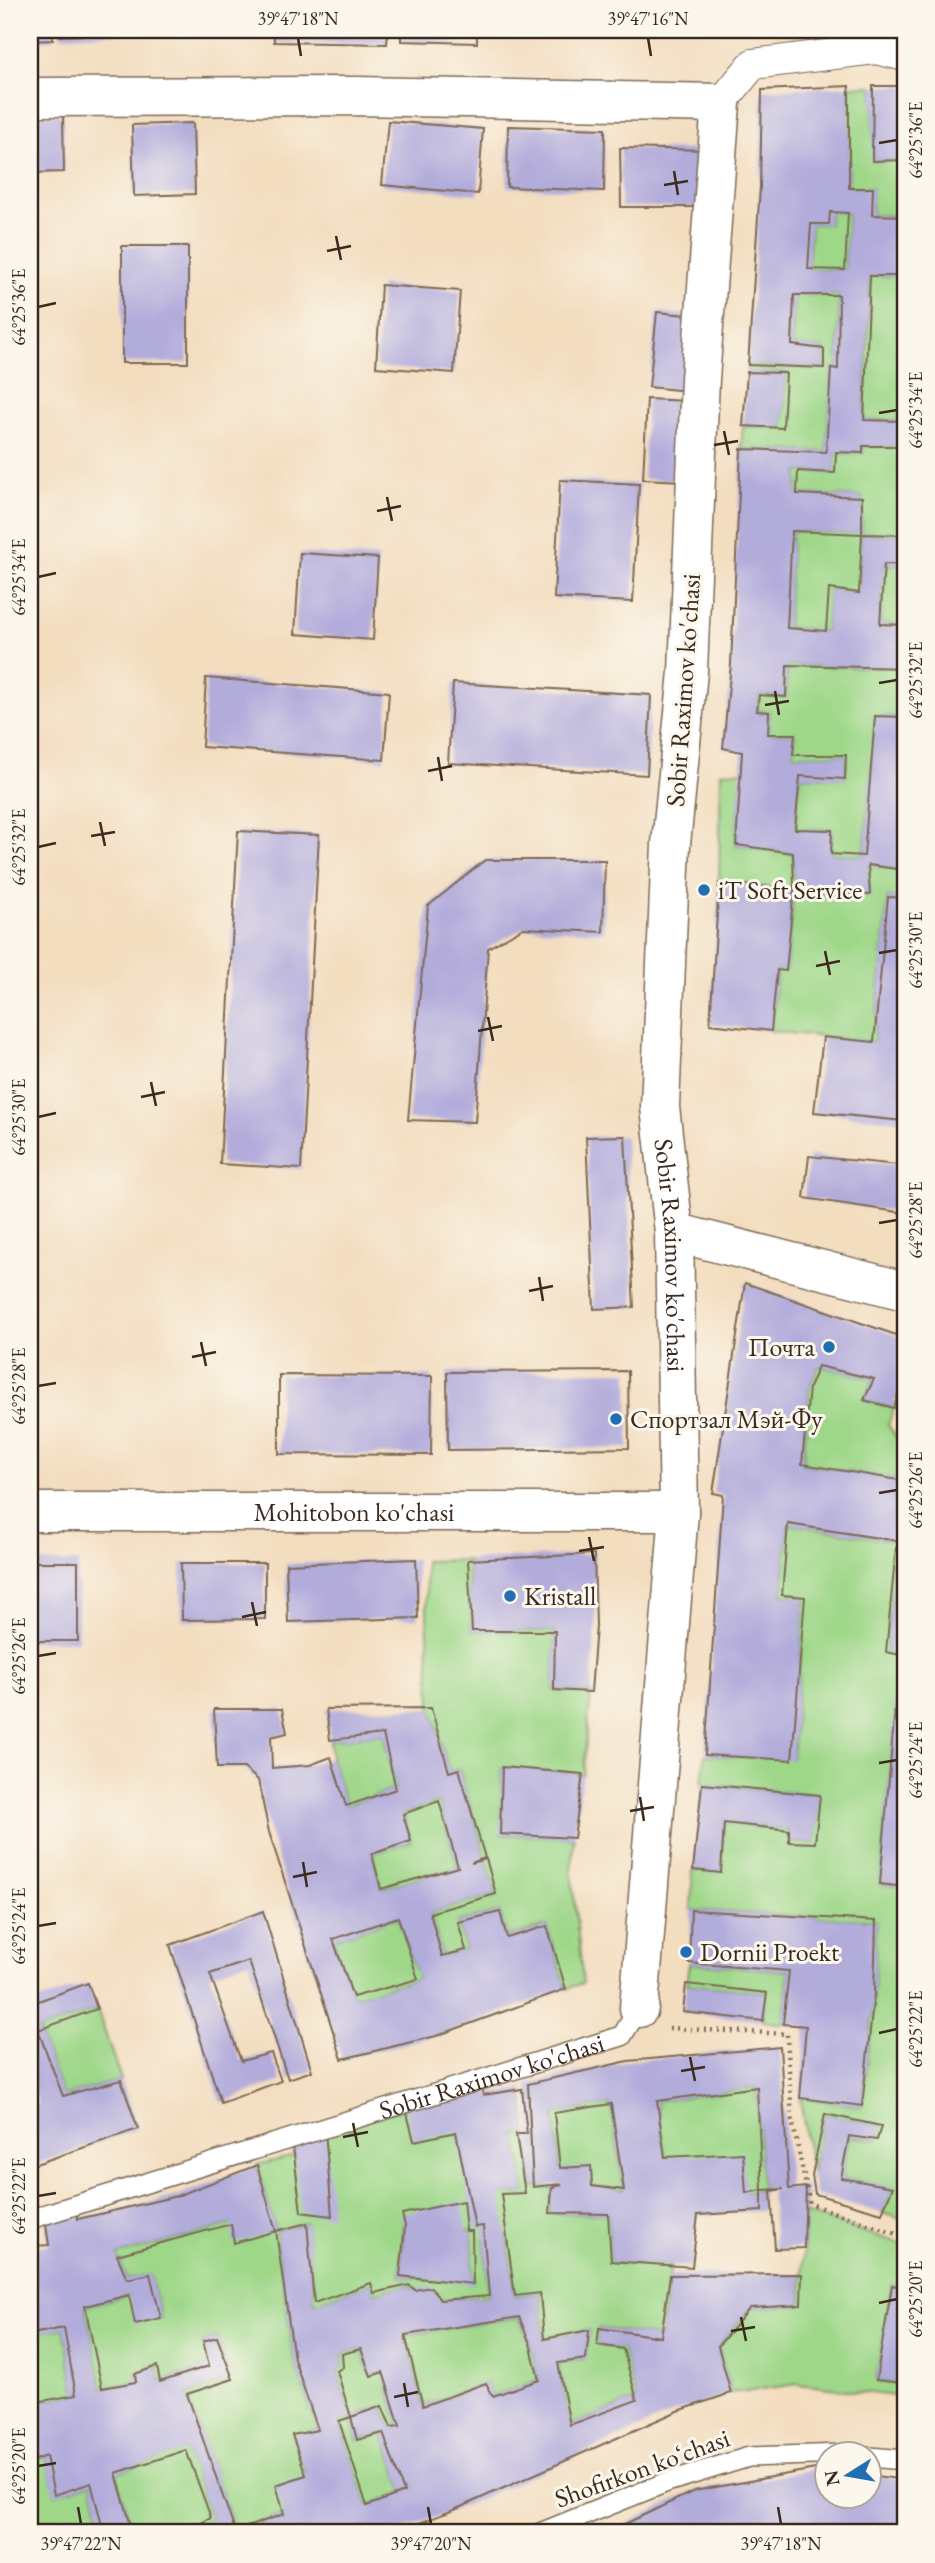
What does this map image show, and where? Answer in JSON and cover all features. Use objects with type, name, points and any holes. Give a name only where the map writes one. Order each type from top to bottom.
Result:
[{"type":"street","points":[[30,97],[356,96],[721,103],[753,64],[875,49],[905,56]]},
{"type":"street","name":"Sobir Raximov ko'chasi","points":[[639,2008],[679,1512],[674,1233],[660,1088],[671,845],[688,673],[700,379],[721,103]]},
{"type":"street","points":[[674,1233],[905,1291]]},
{"type":"street","name":"Mohitobon ko'chasi","points":[[30,1512],[679,1512]]},
{"type":"lane","name":"Sobir Raximov ko'chasi","points":[[30,2219],[622,2036],[639,2008]]},
{"type":"lane","name":"Shofirkon koʻchasi","points":[[540,2533],[667,2482],[749,2457],[813,2456]]},
{"type":"lane","points":[[883,2458],[905,2460]]},
{"type":"path","points":[[639,2008],[667,2028],[787,2034],[792,2120],[810,2204],[905,2237]]},
{"type":"green space","points":[[849,86],[873,86],[873,161],[905,160],[905,216],[872,215],[872,188],[849,188]]},
{"type":"green space","points":[[830,212],[848,213],[845,270],[808,269],[811,224],[829,224]]},
{"type":"green space","points":[[870,276],[905,276],[905,421],[864,420]]},
{"type":"green space","points":[[794,295],[839,295],[838,368],[832,368],[826,452],[741,449],[743,426],[783,428],[786,373],[747,372],[748,365],[824,368],[824,349],[792,345]]},
{"type":"green space","points":[[863,446],[905,446],[905,535],[862,534],[859,593],[829,590],[826,631],[787,628],[792,531],[862,533],[862,497],[797,494],[798,471],[834,473],[836,452],[863,453]]},
{"type":"green space","points":[[884,564],[905,565],[905,625],[880,624]]},
{"type":"green space","points":[[787,665],[905,668],[905,717],[876,716],[864,856],[831,854],[832,830],[795,829],[800,776],[845,778],[846,755],[793,755],[795,734],[768,734],[769,712],[757,711],[759,695],[786,697]]},
{"type":"green space","points":[[742,771],[736,845],[793,853],[794,889],[719,883],[721,772]]},
{"type":"green space","points":[[905,840],[905,898],[888,897],[874,1042],[771,1031],[777,970],[786,970],[794,889],[870,895],[868,865],[904,869]]},
{"type":"green space","points":[[818,1366],[874,1379],[864,1400],[894,1408],[888,1425],[897,1438],[905,1440],[905,1481],[803,1464],[809,1388]]},
{"type":"green space","points":[[902,1521],[905,1522],[905,1549],[896,1548],[886,1652],[905,1656],[905,1697],[897,1696],[880,1884],[905,1887],[905,2220],[882,2213],[892,2188],[841,2178],[849,2136],[877,2140],[881,2126],[825,2114],[812,2175],[800,2098],[862,2106],[874,1994],[876,1921],[691,1910],[693,1870],[721,1872],[724,1823],[789,1830],[789,1842],[815,1843],[819,1795],[702,1784],[705,1755],[792,1759],[805,1598],[782,1595],[788,1524],[897,1541]]},
{"type":"green space","points":[[468,1560],[472,1631],[555,1631],[554,1690],[591,1692],[583,1774],[502,1768],[501,1834],[574,1838],[571,1869],[583,1983],[566,1989],[547,1926],[507,1937],[500,1912],[458,1922],[466,1950],[442,1956],[430,1913],[496,1894],[459,1769],[449,1772],[431,1708],[425,1561]]},
{"type":"green space","points":[[383,1734],[396,1789],[346,1806],[331,1757],[330,1740]]},
{"type":"green space","points":[[439,1801],[458,1867],[381,1889],[372,1854],[411,1841],[403,1814]]},
{"type":"green space","points":[[398,1917],[418,1979],[353,1997],[333,1939]]},
{"type":"green space","points":[[689,1963],[789,1971],[783,2024],[763,2021],[766,1993],[686,1984]]},
{"type":"green space","points":[[97,2009],[121,2080],[63,2096],[38,2030]]},
{"type":"green space","points":[[757,2087],[762,2190],[746,2193],[665,2157],[657,2101]]},
{"type":"green space","points":[[482,2089],[501,2194],[525,2193],[516,2134],[527,2134],[522,2089],[533,2187],[552,2188],[550,2213],[608,2214],[611,2261],[671,2265],[661,2337],[599,2328],[597,2345],[623,2349],[637,2400],[570,2425],[558,2363],[585,2359],[589,2330],[544,2339],[540,2293],[515,2296],[507,2236],[484,2239],[489,2296],[440,2300],[409,2285],[374,2293],[371,2283],[314,2303],[306,2223],[276,2231],[257,2165],[294,2156],[292,2138]],"holes":[[[404,2224],[472,2231],[473,2283],[400,2276]]]},
{"type":"green space","points":[[611,2104],[624,2190],[592,2186],[560,2168],[554,2113]]},
{"type":"green space","points":[[805,2213],[905,2245],[905,2288],[892,2285],[876,2380],[903,2383],[902,2397],[798,2384],[731,2393],[718,2346],[750,2308],[801,2305]]},
{"type":"green space","points":[[231,2224],[276,2231],[294,2359],[318,2430],[293,2436],[306,2475],[284,2514],[235,2531],[187,2395],[233,2379],[217,2337],[203,2342],[209,2366],[160,2382],[157,2366],[136,2373],[136,2382],[102,2388],[85,2306],[129,2295],[161,2318],[150,2275],[127,2279],[117,2255]]},
{"type":"green space","points":[[519,2317],[530,2343],[539,2380],[493,2396],[486,2383],[423,2406],[405,2335]]},
{"type":"green space","points":[[30,2327],[32,2333],[64,2328],[76,2395],[30,2403]]},
{"type":"green space","points":[[361,2349],[371,2376],[383,2372],[400,2426],[391,2427],[382,2406],[351,2417],[337,2371],[343,2367],[342,2354]]},
{"type":"green space","points":[[351,2417],[357,2440],[383,2433],[404,2492],[367,2506],[339,2421]]},
{"type":"green space","points":[[186,2449],[211,2518],[197,2525],[200,2533],[133,2533],[116,2473]]},
{"type":"green space","points":[[46,2456],[55,2494],[91,2483],[104,2533],[30,2533],[30,2462]]},
{"type":"building","points":[[30,30],[52,30],[53,40],[30,41]]},
{"type":"building","points":[[60,30],[154,30],[154,32],[60,36]]},
{"type":"building","points":[[173,30],[224,30],[224,38],[173,38]]},
{"type":"building","points":[[274,30],[388,30],[387,44],[274,42]]},
{"type":"building","points":[[401,30],[477,30],[477,43],[401,41]]},
{"type":"building","points":[[849,86],[849,188],[873,188],[872,215],[905,216],[905,276],[870,276],[864,420],[905,421],[905,446],[863,446],[863,453],[836,452],[835,473],[798,471],[797,494],[862,497],[862,534],[905,535],[905,565],[884,564],[880,624],[905,625],[905,668],[787,665],[786,697],[759,695],[757,711],[769,712],[768,734],[795,734],[793,755],[846,755],[845,779],[800,776],[795,829],[832,830],[831,854],[864,856],[875,716],[905,717],[904,870],[868,865],[870,895],[794,889],[793,853],[736,845],[742,752],[723,748],[731,664],[741,449],[826,452],[831,368],[838,369],[839,295],[794,295],[792,345],[824,349],[824,368],[748,365],[760,187],[762,90]],"holes":[[[830,212],[848,213],[845,270],[808,269],[811,224],[829,224]],[[792,531],[862,534],[859,593],[829,589],[826,631],[787,628]]]},
{"type":"building","points":[[873,86],[905,86],[905,160],[872,161]]},
{"type":"building","points":[[63,115],[64,172],[30,173],[30,116]]},
{"type":"building","points":[[388,121],[483,129],[478,194],[382,185]]},
{"type":"building","points":[[193,123],[195,194],[134,196],[132,125]]},
{"type":"building","points":[[508,126],[605,129],[604,191],[507,187]]},
{"type":"building","points":[[620,148],[708,150],[709,207],[621,207]]},
{"type":"building","points":[[122,246],[188,246],[188,363],[122,363]]},
{"type":"building","points":[[381,285],[460,291],[454,373],[376,367]]},
{"type":"building","points":[[657,312],[696,316],[688,391],[649,387]]},
{"type":"building","points":[[747,372],[786,373],[783,428],[743,426]]},
{"type":"building","points":[[647,399],[687,401],[683,481],[643,479]]},
{"type":"building","points":[[560,480],[639,484],[633,602],[554,598]]},
{"type":"building","points":[[300,553],[378,558],[373,640],[295,634]]},
{"type":"building","points":[[206,678],[389,692],[384,760],[202,747]]},
{"type":"building","points":[[453,683],[651,695],[647,775],[448,763]]},
{"type":"building","points":[[238,831],[319,835],[301,1169],[220,1164]]},
{"type":"building","points":[[485,860],[605,860],[603,932],[523,928],[488,948],[475,1122],[408,1120],[428,906]]},
{"type":"building","points":[[719,883],[794,889],[786,971],[777,970],[771,1031],[710,1024]]},
{"type":"building","points":[[888,897],[905,898],[905,1213],[804,1198],[809,1156],[898,1165],[903,1121],[814,1112],[823,1037],[874,1042]]},
{"type":"building","points":[[625,1136],[634,1307],[594,1309],[586,1137]]},
{"type":"building","points":[[745,1283],[905,1338],[905,1366],[894,1408],[864,1400],[874,1379],[818,1366],[809,1388],[802,1464],[905,1481],[905,1522],[902,1522],[898,1541],[788,1524],[782,1595],[805,1597],[792,1760],[705,1755],[723,1495],[713,1493]]},
{"type":"building","points":[[628,1371],[629,1448],[448,1450],[447,1372]]},
{"type":"building","points":[[279,1375],[432,1376],[431,1455],[279,1454]]},
{"type":"building","points":[[896,1548],[905,1549],[905,1656],[886,1652]]},
{"type":"building","points":[[594,1554],[596,1626],[591,1692],[554,1690],[555,1631],[472,1631],[468,1560]]},
{"type":"building","points":[[416,1559],[418,1618],[288,1622],[286,1564]]},
{"type":"building","points":[[30,1562],[78,1562],[78,1641],[30,1641]]},
{"type":"building","points":[[181,1563],[265,1563],[265,1619],[182,1620]]},
{"type":"building","points":[[896,1696],[905,1697],[905,1887],[880,1884]]},
{"type":"building","points":[[431,1708],[449,1772],[459,1769],[485,1858],[471,1863],[486,1859],[496,1894],[430,1913],[442,1956],[466,1950],[458,1922],[500,1912],[507,1938],[547,1926],[566,1989],[436,2036],[342,2059],[269,1832],[258,1780],[244,1768],[217,1768],[214,1709],[282,1709],[287,1733],[271,1737],[272,1768],[310,1765],[331,1757],[346,1806],[396,1789],[383,1734],[330,1740],[326,1709]],"holes":[[[439,1801],[458,1867],[381,1889],[372,1854],[411,1841],[403,1814]],[[398,1917],[418,1979],[353,1997],[333,1939]]]},
{"type":"building","points":[[502,1767],[583,1774],[574,1838],[500,1834]]},
{"type":"building","points":[[702,1784],[820,1795],[815,1843],[789,1842],[789,1830],[724,1823],[721,1873],[693,1870]]},
{"type":"building","points":[[691,1910],[876,1921],[874,1994],[862,2106],[800,2098],[806,2026],[783,2024],[789,1971],[689,1963]]},
{"type":"building","points":[[263,1911],[312,2071],[288,2079],[249,1961],[210,1974],[241,2061],[271,2053],[281,2081],[221,2103],[170,1945]]},
{"type":"building","points":[[88,1983],[97,2009],[38,2030],[63,2096],[121,2080],[138,2129],[30,2166],[30,2107],[38,2104],[30,2080],[30,2004]]},
{"type":"building","points":[[686,1984],[767,1993],[763,2021],[683,2012]]},
{"type":"building","points":[[780,2047],[789,2189],[806,2187],[804,2248],[775,2249],[771,2191],[784,2189],[762,2190],[762,2211],[698,2215],[692,2267],[611,2261],[608,2214],[550,2213],[552,2188],[562,2184],[533,2187],[528,2084],[628,2061]],"holes":[[[757,2087],[762,2190],[746,2193],[743,2153],[665,2157],[657,2101]],[[611,2104],[624,2190],[592,2186],[591,2166],[560,2168],[554,2113]]]},
{"type":"building","points":[[482,2089],[483,2095],[522,2089],[527,2134],[516,2134],[525,2193],[501,2194],[515,2296],[540,2293],[544,2339],[589,2330],[586,2359],[558,2363],[570,2425],[637,2400],[623,2349],[597,2345],[599,2328],[661,2337],[670,2275],[802,2274],[801,2305],[750,2308],[718,2346],[731,2393],[678,2411],[454,2510],[393,2533],[200,2533],[197,2525],[211,2518],[186,2450],[116,2473],[133,2533],[104,2533],[91,2483],[54,2495],[46,2456],[30,2462],[30,2403],[76,2395],[64,2328],[31,2334],[30,2233],[34,2246],[49,2245],[45,2218],[76,2211],[78,2219],[177,2196],[257,2165],[276,2231],[307,2223],[314,2303],[371,2283],[374,2293],[409,2285],[415,2290],[431,2287],[440,2300],[489,2296],[483,2226],[475,2227],[456,2132],[414,2141],[405,2105]],"holes":[[[231,2224],[234,2243],[276,2231],[294,2359],[318,2430],[292,2435],[306,2475],[276,2485],[284,2514],[235,2531],[187,2394],[233,2379],[217,2337],[203,2341],[209,2366],[160,2382],[157,2366],[135,2374],[136,2382],[102,2388],[85,2306],[129,2295],[135,2324],[161,2318],[150,2274],[127,2279],[117,2255]],[[519,2317],[530,2343],[539,2380],[493,2396],[486,2383],[423,2406],[405,2335]],[[361,2349],[371,2376],[383,2372],[400,2426],[391,2427],[382,2406],[351,2417],[337,2371],[343,2367],[342,2354]],[[351,2417],[357,2440],[383,2433],[404,2492],[367,2506],[339,2421]]]},
{"type":"building","points":[[825,2114],[881,2126],[877,2140],[849,2136],[841,2178],[893,2187],[882,2213],[815,2194],[812,2175]]},
{"type":"building","points":[[325,2130],[332,2216],[301,2212],[292,2138]]},
{"type":"building","points":[[463,2201],[466,2231],[472,2231],[473,2284],[400,2276],[405,2226],[402,2214]]},
{"type":"building","points":[[892,2285],[905,2288],[905,2398],[902,2397],[903,2383],[876,2380]]},
{"type":"building","points":[[813,2469],[813,2510],[883,2510],[883,2477],[905,2480],[905,2533],[606,2533],[694,2491]]},
{"type":"place","name":"iT Soft Service","points":[[704,890]]},
{"type":"place","name":"Почта","points":[[829,1347]]},
{"type":"place","name":"Спортзал Мэй-Фу","points":[[616,1419]]},
{"type":"place","name":"Kristall","points":[[510,1596]]},
{"type":"place","name":"Dornii Proekt","points":[[686,1952]]}]
